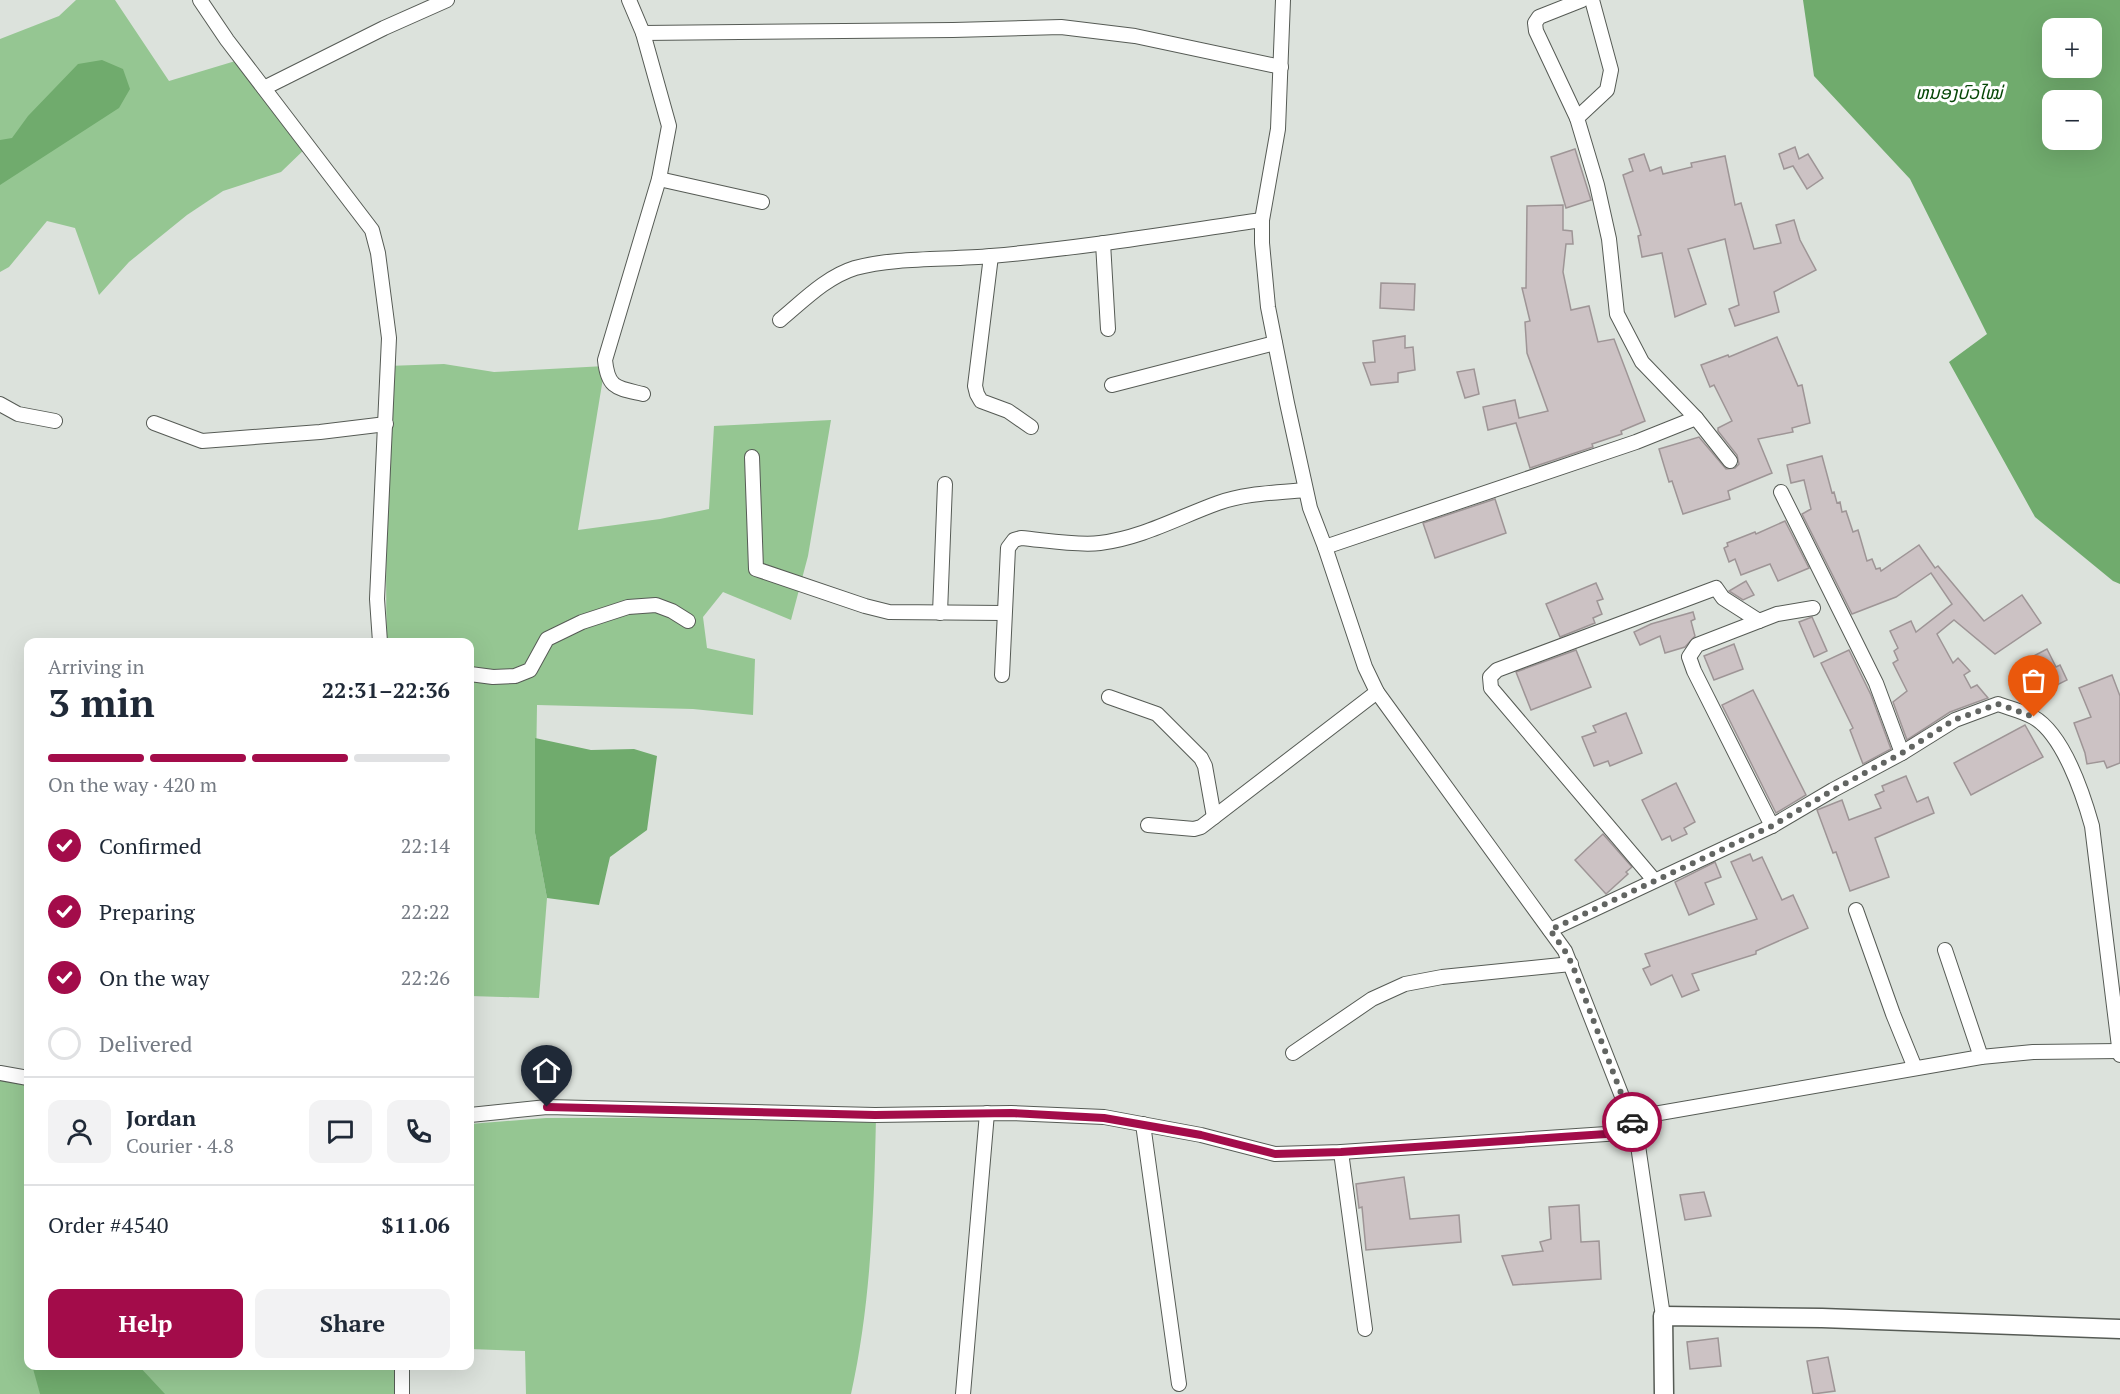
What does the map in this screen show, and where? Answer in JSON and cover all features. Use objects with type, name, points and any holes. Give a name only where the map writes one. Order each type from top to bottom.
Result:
[{"type":"street","points":[[200,0],[227,40],[372,230],[378,253],[389,338],[377,599],[380,638]]},
{"type":"street","points":[[264,88],[447,0]]},
{"type":"street","points":[[629,0],[643,33],[669,126],[659,179],[605,360],[607,377],[616,388],[643,394]]},
{"type":"street","points":[[1283,0],[1278,129],[1262,220],[1262,243],[1268,307],[1305,490],[1365,667],[1377,692],[1550,930],[1572,964],[1636,1132],[1663,1316],[1664,1394]]},
{"type":"street","points":[[1582,0],[1539,17],[1535,23],[1536,31],[1577,118],[1597,185],[1609,239],[1617,314],[1642,362],[1696,418],[1730,461]]},
{"type":"street","points":[[1577,118],[1607,90],[1611,70],[1592,0]]},
{"type":"street","points":[[643,33],[1061,27],[1135,36],[1281,67]]},
{"type":"street","points":[[659,179],[762,202]]},
{"type":"street","points":[[780,320],[826,281],[853,269],[875,263],[991,256],[1103,243],[1262,220]]},
{"type":"street","points":[[1103,243],[1108,329]]},
{"type":"street","points":[[991,256],[975,387],[981,400],[1008,411],[1031,426]]},
{"type":"street","points":[[1112,385],[1275,343]]},
{"type":"street","points":[[0,404],[18,414],[55,421]]},
{"type":"street","points":[[1325,547],[1636,442],[1696,418]]},
{"type":"street","points":[[154,423],[202,441],[320,432],[386,424]]},
{"type":"street","points":[[752,457],[756,569],[889,612],[1004,613]]},
{"type":"street","points":[[940,613],[945,484]]},
{"type":"street","points":[[1002,675],[1008,548],[1014,540],[1021,538],[1097,544],[1139,535],[1220,502],[1241,496],[1305,490]]},
{"type":"street","points":[[1780,492],[1876,683],[1902,753]]},
{"type":"street","points":[[1654,880],[1491,688],[1490,677],[1497,670],[1716,588],[1723,598],[1758,621]]},
{"type":"street","points":[[474,675],[515,676],[530,670],[547,639],[582,622],[628,607],[656,605],[688,621]]},
{"type":"street","points":[[1772,826],[1689,657],[1697,645],[1777,614],[1813,608]]},
{"type":"street","points":[[1148,825],[1194,829],[1201,826],[1377,692]]},
{"type":"street","points":[[1109,697],[1157,714],[1201,758],[1205,766],[1214,817]]},
{"type":"street","points":[[1550,930],[1772,826],[1902,753],[1954,720],[1998,704],[2034,717],[2055,739],[2068,760],[2084,796],[2092,826],[2120,1055]]},
{"type":"street","points":[[1856,909],[1893,1014],[1915,1068]]},
{"type":"street","points":[[1945,950],[1981,1057]]},
{"type":"street","points":[[1293,1053],[1372,999],[1405,984],[1442,977],[1572,964]]},
{"type":"street","points":[[1631,1118],[1981,1057],[2033,1052],[2120,1051]]},
{"type":"street","points":[[0,1073],[24,1077]]},
{"type":"street","points":[[474,1115],[547,1107],[875,1115],[987,1113],[1104,1118],[1201,1135],[1275,1154],[1341,1152],[1636,1132]]},
{"type":"street","points":[[963,1394],[987,1113]]},
{"type":"street","points":[[1143,1124],[1179,1384]]},
{"type":"street","points":[[1341,1152],[1365,1329]]},
{"type":"street","points":[[1663,1316],[1822,1318],[2120,1329]]},
{"type":"street","points":[[402,1370],[402,1394]]},
{"type":"shaded area","points":[[76,0],[115,0],[169,81],[242,59],[308,146],[281,172],[223,191],[187,215],[129,262],[99,295],[75,228],[47,221],[9,267],[0,272],[0,39],[59,16]]},
{"type":"shaded area","points":[[444,364],[494,372],[605,366],[578,530],[660,519],[709,509],[714,426],[831,420],[808,556],[791,620],[723,592],[703,617],[707,648],[755,659],[753,715],[693,709],[537,705],[535,833],[547,898],[539,998],[474,996],[474,638],[387,638],[387,366]]},
{"type":"shaded area","points":[[0,1078],[24,1082],[24,1370],[409,1370],[409,1394],[0,1394]]},
{"type":"shaded area","points":[[876,1117],[867,1291],[851,1394],[526,1394],[525,1351],[474,1349],[474,1124],[546,1118]]},
{"type":"water","name":"ຫນອງບົວໄໝ່","points":[[1803,0],[2120,0],[2120,584],[2113,581],[2035,517],[1949,362],[1987,334],[1910,179],[1814,76]]},
{"type":"water","points":[[102,60],[123,69],[130,89],[119,108],[0,185],[0,140],[12,138],[28,116],[78,64]]},
{"type":"water","points":[[535,738],[591,750],[634,749],[657,756],[647,830],[610,857],[599,905],[547,898],[535,833]]},
{"type":"water","points":[[33,1370],[143,1370],[165,1394],[40,1394]]},
{"type":"building","points":[[1795,147],[1799,159],[1808,154],[1823,178],[1807,189],[1793,166],[1784,169],[1779,154]]},
{"type":"building","points":[[1575,149],[1591,200],[1566,208],[1551,157]]},
{"type":"building","points":[[1644,154],[1650,171],[1661,167],[1663,174],[1692,167],[1691,163],[1725,156],[1735,205],[1741,203],[1754,249],[1781,243],[1776,225],[1794,220],[1800,240],[1816,270],[1774,292],[1779,312],[1735,326],[1729,309],[1739,305],[1725,239],[1688,249],[1706,304],[1675,317],[1662,253],[1642,257],[1638,236],[1641,235],[1623,175],[1633,171],[1629,159]]},
{"type":"building","points":[[1563,205],[1563,230],[1572,231],[1573,244],[1566,244],[1563,272],[1571,310],[1589,306],[1598,342],[1614,339],[1645,421],[1621,431],[1622,434],[1592,444],[1593,447],[1530,468],[1516,423],[1488,430],[1483,407],[1515,400],[1519,418],[1548,411],[1527,353],[1525,322],[1530,321],[1522,288],[1526,288],[1527,206]]},
{"type":"building","points":[[1381,283],[1415,284],[1414,310],[1380,308]]},
{"type":"building","points":[[1405,336],[1405,348],[1413,347],[1415,370],[1398,373],[1398,382],[1371,385],[1363,363],[1375,362],[1373,341]]},
{"type":"building","points":[[1777,337],[1798,386],[1802,385],[1810,423],[1792,428],[1793,432],[1758,439],[1772,473],[1728,491],[1730,499],[1683,514],[1672,481],[1669,482],[1659,449],[1699,437],[1726,469],[1735,468],[1739,464],[1737,455],[1718,431],[1718,428],[1732,421],[1714,385],[1710,387],[1701,365],[1728,355],[1729,357]]},
{"type":"building","points":[[1474,369],[1479,394],[1465,398],[1457,372]]},
{"type":"building","points":[[1822,456],[1832,493],[1834,492],[1837,503],[1840,502],[1842,512],[1846,511],[1853,532],[1858,530],[1867,561],[1872,559],[1876,569],[1880,568],[1881,571],[1919,545],[1935,568],[1938,566],[1984,621],[2022,595],[2041,623],[1995,654],[1954,620],[1937,634],[1953,663],[1958,658],[1970,671],[1964,675],[1971,688],[1977,685],[1988,698],[1950,712],[1907,740],[1893,702],[1907,691],[1893,663],[1898,660],[1894,651],[1898,648],[1890,631],[1911,621],[1916,632],[1952,604],[1931,573],[1896,597],[1852,614],[1802,514],[1811,509],[1804,480],[1791,483],[1787,465]]},
{"type":"building","points":[[1495,499],[1506,533],[1435,558],[1423,523]]},
{"type":"building","points":[[1785,521],[1809,568],[1778,581],[1770,564],[1741,575],[1735,559],[1729,562],[1724,548],[1728,546],[1727,543],[1755,532],[1756,534]]},
{"type":"building","points":[[1746,581],[1754,595],[1743,600],[1729,591]]},
{"type":"building","points":[[1596,583],[1603,599],[1597,601],[1602,614],[1593,618],[1595,623],[1560,637],[1546,604]]},
{"type":"building","points":[[1693,612],[1695,619],[1691,621],[1695,636],[1685,647],[1665,653],[1660,636],[1640,645],[1634,632],[1651,624]]},
{"type":"building","points":[[1812,617],[1827,651],[1814,657],[1799,622]]},
{"type":"building","points":[[1734,644],[1743,669],[1714,680],[1704,656]]},
{"type":"building","points":[[2047,649],[2056,667],[2060,665],[2067,680],[2029,699],[2015,666]]},
{"type":"building","points":[[1576,650],[1591,687],[1531,710],[1516,672]]},
{"type":"building","points":[[1849,650],[1871,695],[1891,749],[1863,764],[1850,730],[1853,728],[1821,663]]},
{"type":"building","points":[[2112,675],[2120,696],[2120,763],[2107,768],[2104,761],[2087,764],[2074,723],[2091,717],[2079,688]]},
{"type":"building","points":[[1753,690],[1806,795],[1776,813],[1722,705]]},
{"type":"building","points":[[1626,713],[1642,753],[1610,766],[1608,761],[1594,766],[1582,737],[1596,732],[1593,726]]},
{"type":"building","points":[[2025,725],[2043,757],[1971,795],[1954,763]]},
{"type":"building","points":[[1906,776],[1917,802],[1928,797],[1934,813],[1875,838],[1889,877],[1850,891],[1817,810],[1842,800],[1849,820],[1881,808],[1875,795],[1884,791],[1882,786]]},
{"type":"building","points":[[1676,783],[1695,822],[1684,828],[1687,834],[1672,841],[1670,836],[1662,840],[1642,800]]},
{"type":"building","points":[[1603,834],[1632,867],[1626,872],[1628,874],[1606,894],[1575,860]]},
{"type":"building","points":[[1750,854],[1753,861],[1762,857],[1782,900],[1793,895],[1808,928],[1756,951],[1756,954],[1692,974],[1699,990],[1682,997],[1672,975],[1651,985],[1643,969],[1650,966],[1645,954],[1757,919],[1731,862]]},
{"type":"building","points":[[1715,862],[1721,877],[1705,883],[1714,904],[1689,915],[1675,882]]},
{"type":"building","points":[[1404,1177],[1410,1219],[1459,1215],[1461,1242],[1366,1250],[1362,1207],[1359,1208],[1356,1184]]},
{"type":"building","points":[[1704,1192],[1711,1216],[1685,1220],[1680,1195]]},
{"type":"building","points":[[1579,1205],[1581,1242],[1599,1241],[1601,1279],[1513,1285],[1502,1256],[1543,1251],[1540,1242],[1551,1239],[1549,1207]]},
{"type":"building","points":[[1718,1338],[1721,1366],[1690,1369],[1687,1342]]},
{"type":"building","points":[[1828,1357],[1835,1391],[1813,1394],[1807,1361]]},
{"type":"way so far","points":[[1632,1122],[1572,964],[1550,930],[1772,826],[1902,753],[1954,720],[1998,704],[2034,717]]},
{"type":"route","points":[[547,1107],[875,1115],[1011,1113],[1104,1118],[1201,1135],[1275,1154],[1341,1152],[1636,1132],[1632,1122]]}]
